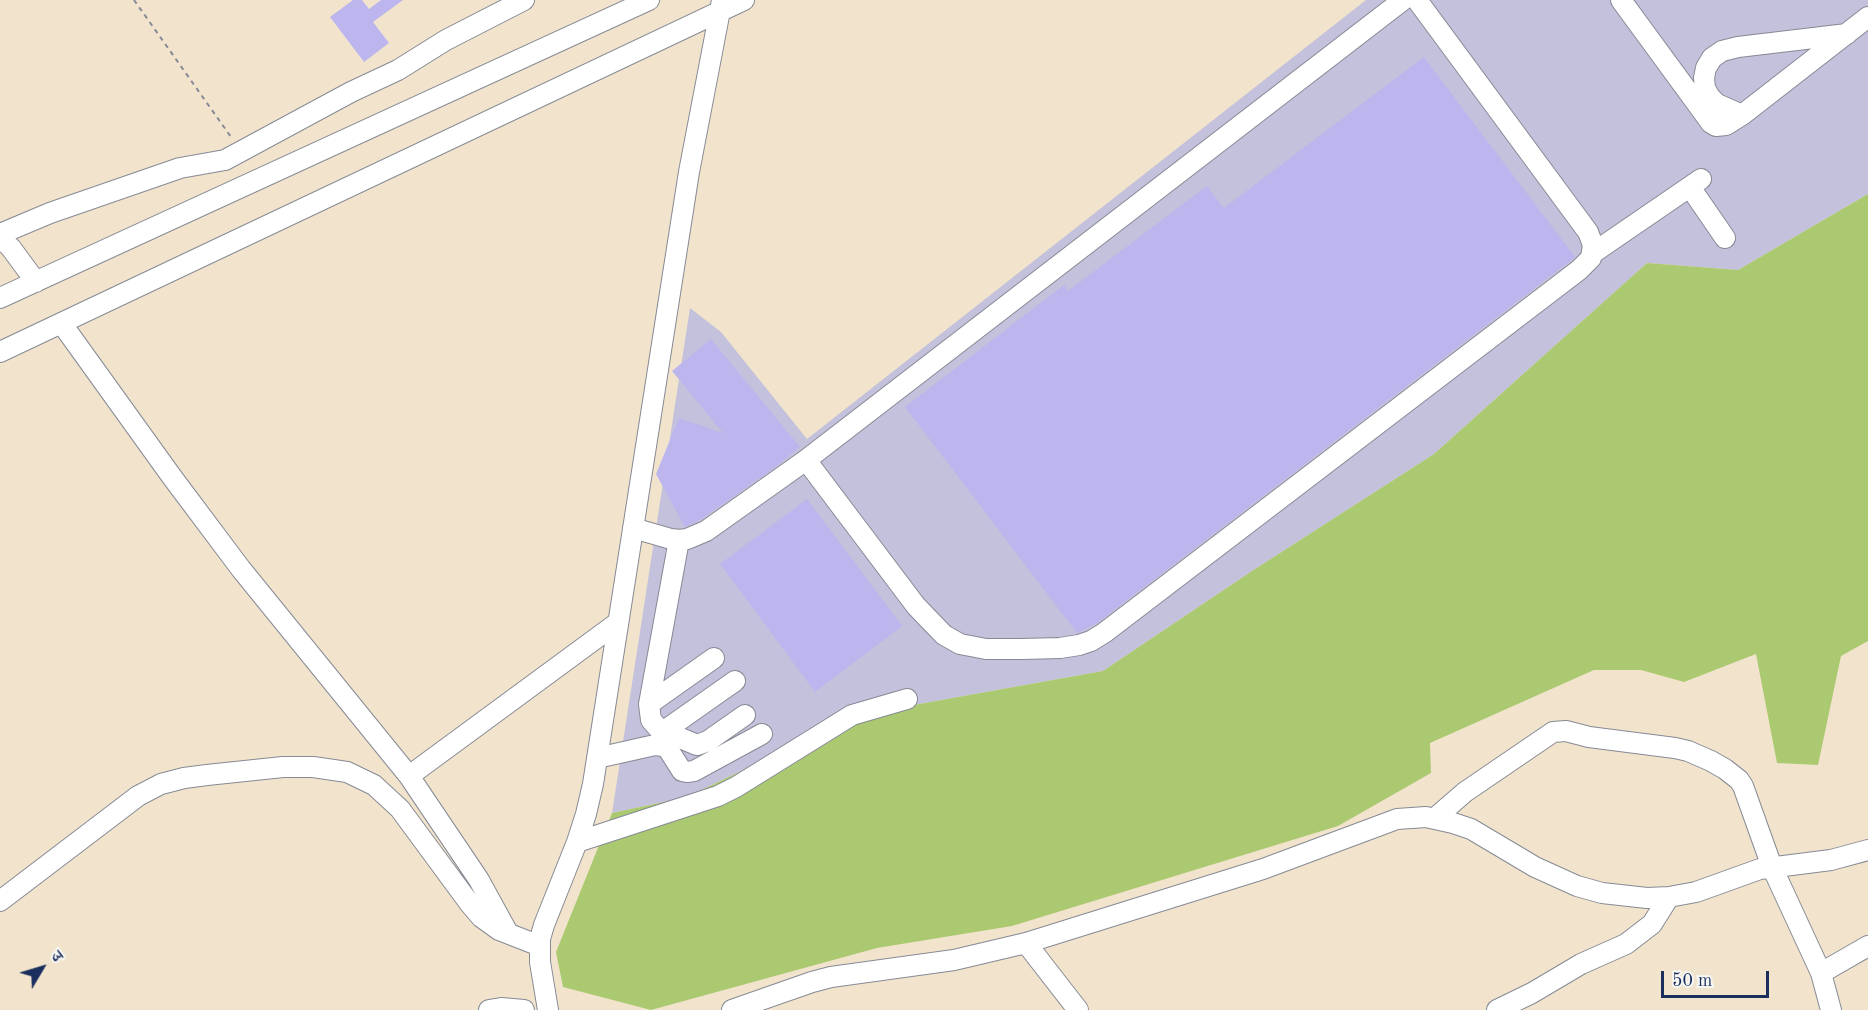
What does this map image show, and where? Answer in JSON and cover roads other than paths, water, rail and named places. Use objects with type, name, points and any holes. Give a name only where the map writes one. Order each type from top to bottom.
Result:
[{"type":"street","points":[[36,282],[0,236],[51,213],[180,168],[225,160],[351,92],[398,70],[446,40],[524,0]]},
{"type":"street","points":[[0,298],[649,0]]},
{"type":"street","points":[[0,352],[63,324],[721,5],[744,0]]},
{"type":"street","points":[[633,528],[679,540],[706,531],[806,460],[1403,0]]},
{"type":"street","points":[[806,460],[916,606],[944,635],[960,644],[986,649],[1060,648],[1091,641],[1114,626],[1580,270],[1591,258],[1593,245],[1588,232],[1417,0]]},
{"type":"street","points":[[1621,0],[1711,123],[1716,126],[1726,125],[1742,116],[1868,17]]},
{"type":"street","points":[[548,1010],[540,946],[544,925],[578,842],[597,758],[689,172],[721,5]]},
{"type":"street","points":[[1742,116],[1717,104],[1705,88],[1706,68],[1717,54],[1738,47],[1847,34]]},
{"type":"street","points":[[1593,253],[1696,183],[1725,238]]},
{"type":"street","points":[[63,324],[241,569],[409,776],[479,880],[508,933]]},
{"type":"street","points":[[679,540],[648,704],[651,720],[659,729],[697,745],[708,741],[745,715]]},
{"type":"street","points":[[409,776],[617,623]]},
{"type":"street","points":[[648,704],[714,658]]},
{"type":"street","points":[[664,731],[735,681]]},
{"type":"street","points":[[578,842],[718,796],[852,716],[907,699]]},
{"type":"street","points":[[1435,818],[1465,792],[1553,732],[1566,731],[1589,737],[1688,751],[1725,769],[1743,786],[1772,867],[1821,973],[1832,1010]]},
{"type":"street","points":[[597,758],[663,746],[668,749],[682,771],[694,771],[762,734]]},
{"type":"street","points":[[0,902],[138,796],[161,784],[207,775],[284,767],[313,767],[347,772],[374,784],[400,809],[470,904],[491,925],[540,946]]},
{"type":"street","points":[[732,1010],[831,977],[954,960],[1026,943],[1247,874],[1397,819],[1435,818],[1471,829],[1535,867],[1577,886],[1602,893],[1647,898],[1696,892],[1744,874],[1772,867],[1831,860],[1868,850]]},
{"type":"street","points":[[1497,1010],[1532,993],[1581,964],[1626,944],[1652,924],[1669,897]]},
{"type":"street","points":[[1026,943],[1078,1010]]},
{"type":"street","points":[[1821,973],[1868,946]]},
{"type":"street","points":[[489,1010],[501,1008],[524,1010]]}]
